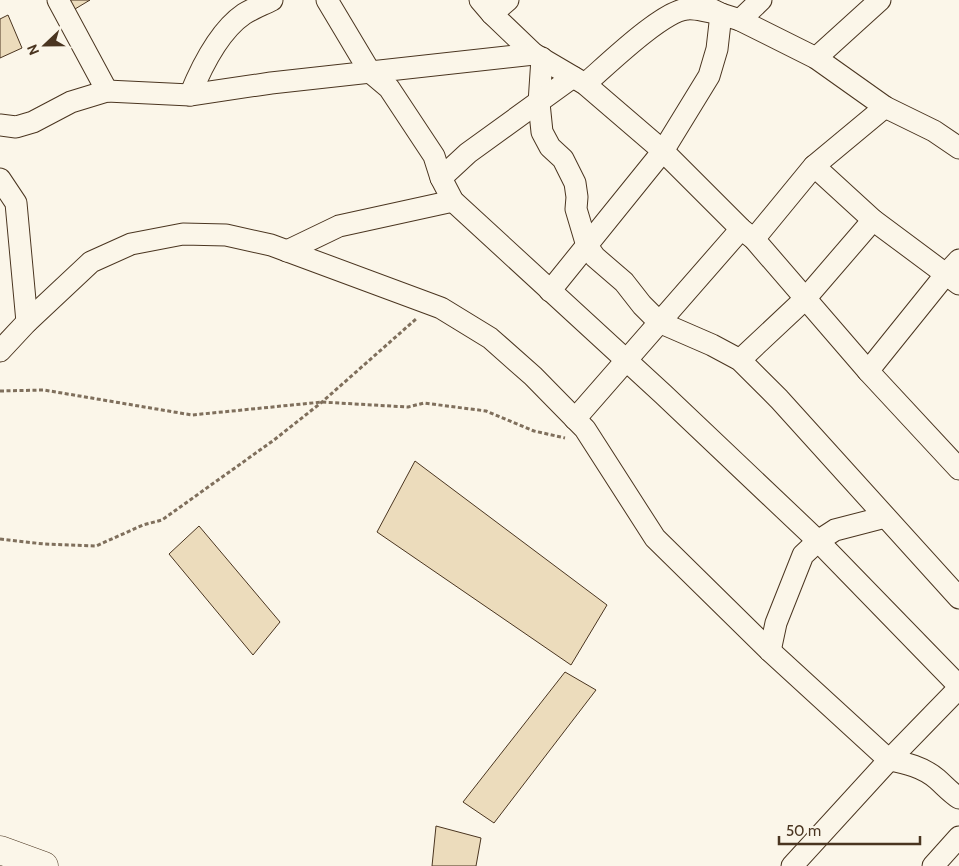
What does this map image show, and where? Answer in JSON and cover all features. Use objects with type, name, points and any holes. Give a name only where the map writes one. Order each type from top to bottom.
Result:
[{"type":"main road","points":[[0,850],[44,866]]},
{"type":"street","points":[[58,0],[107,91]]},
{"type":"street","points":[[190,95],[197,78],[225,30],[243,14],[272,0]]},
{"type":"street","points":[[327,0],[370,72],[389,88],[434,156],[441,178],[452,201],[626,360],[818,541],[959,687],[792,866]]},
{"type":"street","points":[[508,0],[486,7],[538,56],[579,81],[663,151],[747,234],[868,371],[959,470]]},
{"type":"street","points":[[693,0],[816,58],[885,108],[934,131],[959,148]]},
{"type":"street","points":[[441,178],[468,153],[540,102],[579,81],[656,23],[673,13],[688,9],[730,17],[761,0]]},
{"type":"street","points":[[816,58],[880,0]]},
{"type":"street","points":[[550,290],[663,151],[709,76],[730,17]]},
{"type":"street","points":[[0,125],[16,127],[33,122],[71,102],[107,91],[190,95],[370,72],[538,56]]},
{"type":"street","points":[[538,56],[542,132],[550,147],[563,158],[575,184],[576,209],[586,246],[595,257],[624,282],[642,305],[659,322],[712,345],[740,360],[778,399],[959,598]]},
{"type":"street","points":[[575,419],[659,322],[814,166],[885,108]]},
{"type":"street","points":[[814,166],[873,220],[955,273],[868,371]]},
{"type":"street","points":[[0,179],[8,210],[27,322]]},
{"type":"street","points":[[287,251],[339,226],[452,201]]},
{"type":"street","points":[[740,360],[805,299],[873,220]]},
{"type":"street","points":[[0,351],[27,322],[91,262],[131,244],[183,234],[226,235],[271,245],[441,308],[490,338],[533,376],[585,429],[654,538],[770,651],[889,760],[912,764],[936,778],[959,798]]},
{"type":"street","points":[[770,651],[776,623],[803,555],[818,541],[835,530],[885,517]]},
{"type":"street","points":[[933,866],[959,836]]},
{"type":"path","points":[[0,539],[44,544],[96,546],[144,525],[162,520],[274,440],[322,402],[433,305]]},
{"type":"path","points":[[0,391],[44,390],[192,415],[322,402],[408,408],[424,403],[486,411],[534,430],[594,444]]},
{"type":"building","points":[[63,0],[90,0],[70,12]]},
{"type":"building","points":[[8,15],[22,48],[0,58],[0,19]]},
{"type":"building","points":[[415,461],[607,605],[571,665],[377,532]]},
{"type":"building","points":[[199,526],[280,622],[253,655],[169,554]]},
{"type":"building","points":[[565,672],[596,690],[494,823],[463,802]]},
{"type":"building","points":[[436,826],[481,838],[476,866],[432,866]]}]
